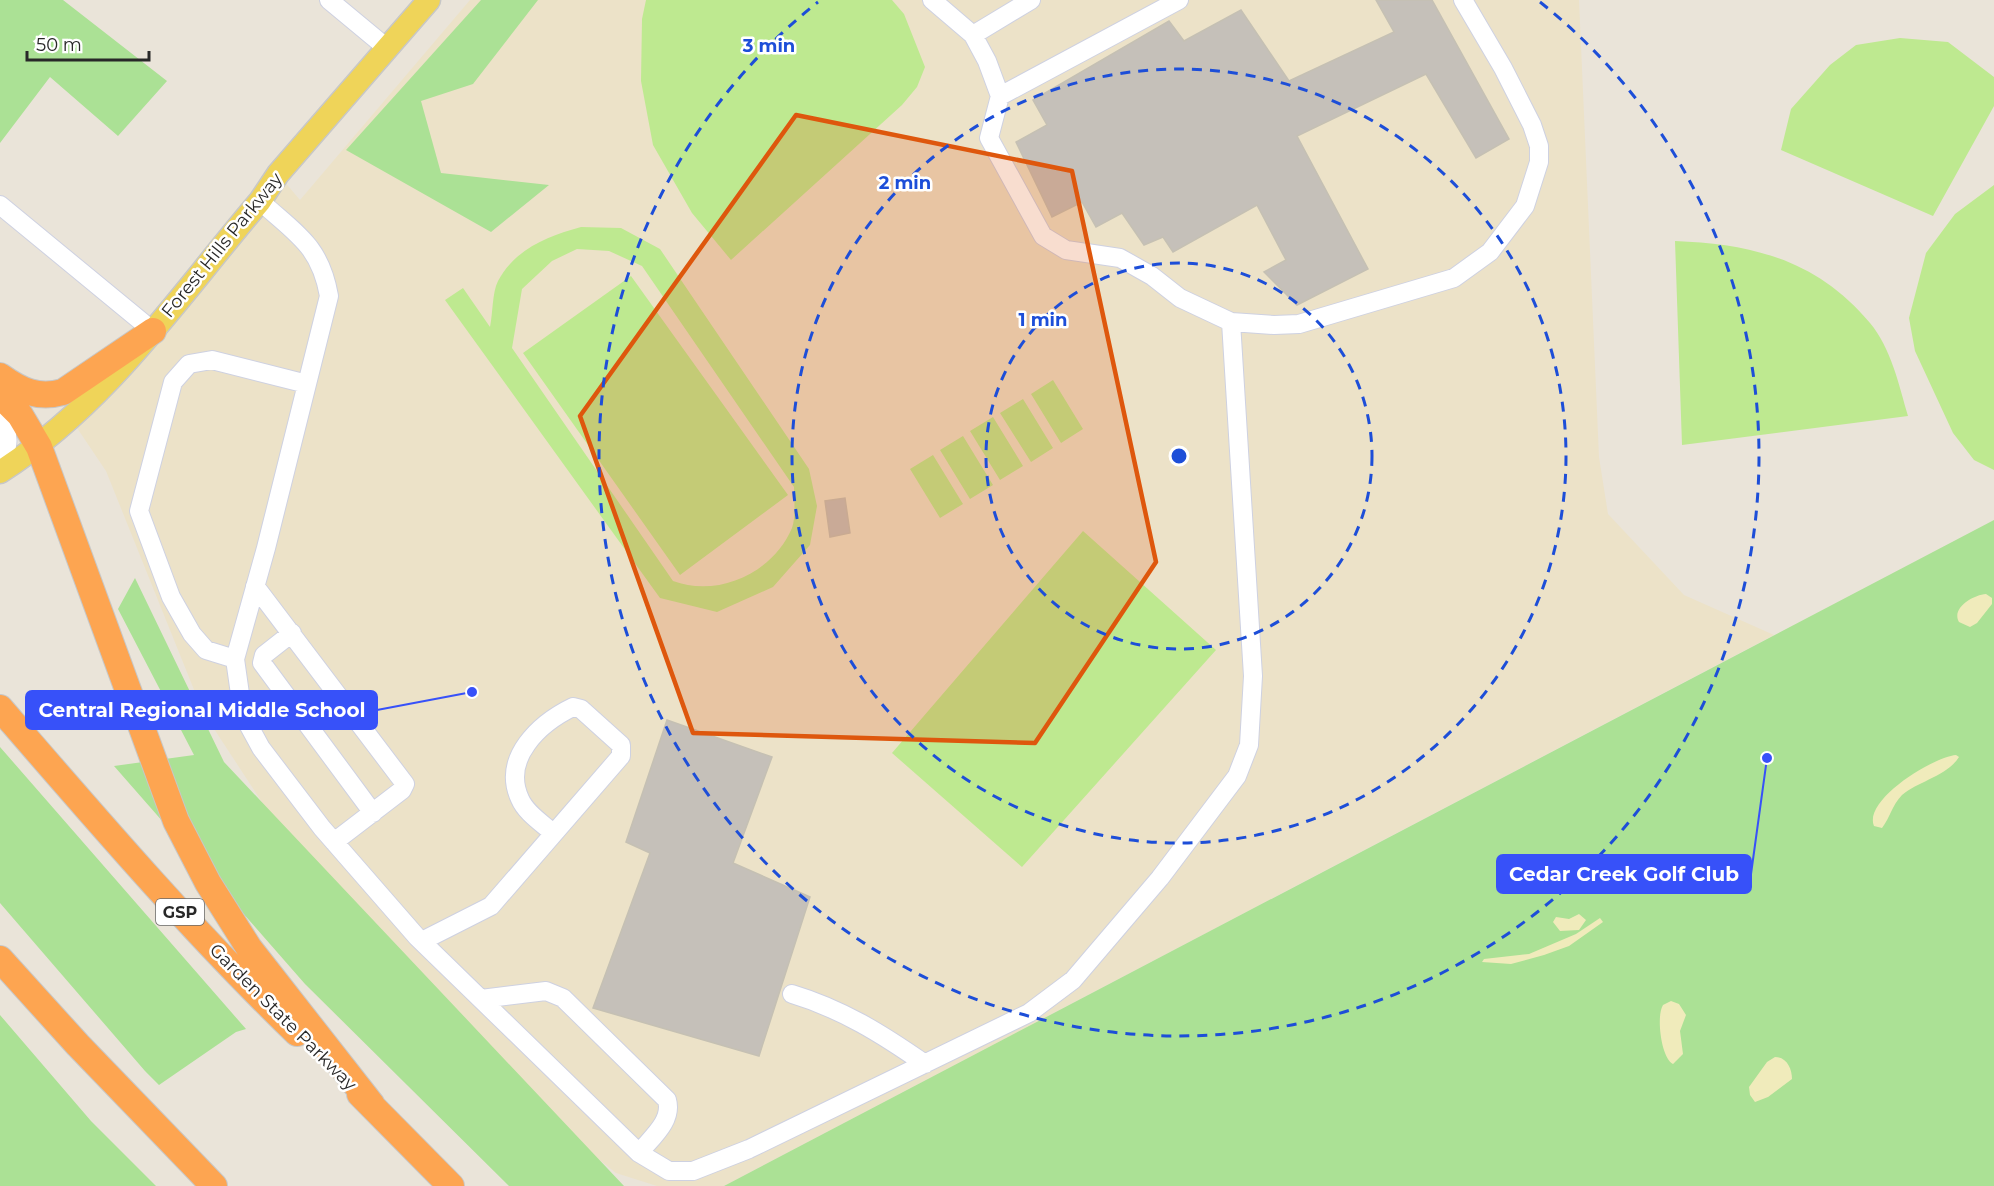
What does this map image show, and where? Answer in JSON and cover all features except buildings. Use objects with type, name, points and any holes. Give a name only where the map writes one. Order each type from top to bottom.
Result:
[{"type":"highway","points":[[0,376],[17,389],[34,395],[56,394],[153,331]]},
{"type":"highway","points":[[0,395],[20,415],[39,447],[176,821],[208,884],[249,948],[372,1105]]},
{"type":"highway","name":"Garden State Parkway","points":[[0,708],[107,832],[237,975],[372,1105],[451,1186]]},
{"type":"highway","points":[[0,959],[214,1186]]},
{"type":"main road","name":"Forest Hills Parkway","points":[[0,472],[39,447],[103,389],[260,201],[278,174],[429,0]]},
{"type":"street","points":[[329,0],[388,49]]},
{"type":"street","points":[[932,0],[973,35],[987,61],[1000,96],[989,138],[1043,236],[1066,250],[1120,258],[1152,276],[1180,298],[1231,322],[1274,325],[1299,324],[1454,278],[1490,252],[1525,206],[1535,182],[1539,146],[1532,125],[1503,68],[1463,0]]},
{"type":"street","points":[[973,35],[1031,0]]},
{"type":"street","points":[[1000,96],[1179,0]]},
{"type":"street","points":[[260,201],[305,241],[318,257],[325,274],[328,296],[235,659],[243,715],[261,748],[334,842],[422,941],[639,1153],[669,1171],[693,1171],[749,1149],[1029,1013],[1073,980],[1160,878],[1238,777],[1250,745],[1253,676],[1231,322]]},
{"type":"street","points":[[0,205],[153,331]]},
{"type":"street","points":[[235,659],[206,650],[192,634],[171,597],[139,511],[173,382],[189,364],[212,360],[307,384]]},
{"type":"street","points":[[0,421],[7,430],[8,442],[0,472]]},
{"type":"street","points":[[255,586],[403,780],[402,790],[334,842]]},
{"type":"street","points":[[292,633],[264,655],[262,663],[373,813]]},
{"type":"street","points":[[422,941],[491,906],[621,756],[621,745],[581,709],[573,707],[542,725],[520,754],[516,770],[515,783],[519,799],[525,808],[553,833]]},
{"type":"street","points":[[481,999],[546,991],[563,998],[668,1100],[670,1109],[664,1122],[639,1153]]},
{"type":"street","points":[[792,994],[841,1011],[876,1030],[925,1064]]},
{"type":"highlighted area","points":[[796,115],[1072,171],[1156,562],[1035,743],[693,733],[580,416]]},
{"type":"shaded area","points":[[470,0],[1579,0],[1599,457],[1608,514],[1684,595],[1774,635],[724,1186],[657,1186],[616,1173],[522,1098],[288,842],[203,712],[106,471],[71,419],[278,174],[300,200]]},
{"type":"green space","points":[[0,0],[63,0],[167,81],[118,136],[50,77],[0,143]]},
{"type":"green space","points":[[481,0],[538,0],[473,84],[421,101],[441,173],[549,185],[491,232],[346,150]]},
{"type":"green space","points":[[646,0],[892,0],[904,14],[925,67],[917,87],[902,105],[731,260],[692,213],[653,145],[641,81],[642,19]]},
{"type":"green space","points":[[1900,38],[1948,42],[1994,77],[1994,106],[1933,216],[1781,150],[1791,109],[1830,65],[1856,45]]},
{"type":"green space","points":[[1994,185],[1994,470],[1974,460],[1953,433],[1915,351],[1909,318],[1926,253],[1955,214]]},
{"type":"green space","points":[[581,227],[621,228],[660,249],[809,469],[817,506],[810,545],[773,587],[717,612],[660,598],[445,300],[463,288],[490,327],[496,286],[505,270],[523,252],[534,245]],"holes":[[[577,249],[609,251],[642,266],[794,487],[793,524],[783,544],[772,558],[742,578],[725,584],[708,586],[673,581],[512,348],[522,289],[552,261]]]},
{"type":"green space","points":[[1675,241],[1731,246],[1782,259],[1828,284],[1870,323],[1884,344],[1894,367],[1908,416],[1682,445]]},
{"type":"green space","points":[[631,276],[788,495],[680,575],[523,353]]},
{"type":"green space","points":[[1053,380],[1083,429],[1061,443],[1031,394]]},
{"type":"green space","points":[[1023,399],[1053,448],[1031,462],[1000,413]]},
{"type":"green space","points":[[993,417],[1023,466],[1000,480],[970,431]]},
{"type":"green space","points":[[963,436],[993,485],[970,499],[940,450]]},
{"type":"green space","points":[[933,455],[963,504],[940,518],[910,469]]},
{"type":"green space","points":[[1994,520],[1994,1186],[724,1186]]},
{"type":"green space","points":[[1083,531],[1216,650],[1022,867],[892,753]]},
{"type":"green space","points":[[135,578],[224,762],[624,1186],[509,1186],[305,984],[114,766],[194,755],[118,609]]},
{"type":"green space","points":[[0,747],[246,1029],[236,1032],[159,1085],[145,1071],[0,903]]},
{"type":"green space","points":[[0,1015],[91,1121],[156,1186],[0,1186]]},
{"type":"sand","points":[[1986,594],[1992,598],[1992,604],[1977,623],[1970,627],[1959,622],[1957,617],[1961,607],[1975,597]]},
{"type":"sand","points":[[1956,755],[1959,757],[1954,764],[1902,795],[1882,828],[1874,826],[1873,816],[1879,804],[1889,793],[1917,771]]},
{"type":"sand","points":[[1579,914],[1586,920],[1579,930],[1560,931],[1553,922],[1556,917],[1569,919]]},
{"type":"sand","points":[[1600,918],[1603,922],[1569,946],[1511,964],[1482,962],[1484,959],[1529,954],[1576,934]]},
{"type":"sand","points":[[1671,1001],[1679,1004],[1686,1015],[1680,1031],[1683,1054],[1673,1064],[1665,1054],[1660,1027],[1663,1005]]},
{"type":"sand","points":[[1775,1057],[1783,1059],[1788,1064],[1792,1079],[1768,1097],[1755,1102],[1750,1095],[1749,1087],[1767,1062]]},
{"type":"place","name":"Central Regional Middle School","points":[[472,692]]},
{"type":"place","name":"Cedar Creek Golf Club","points":[[1767,758]]}]
